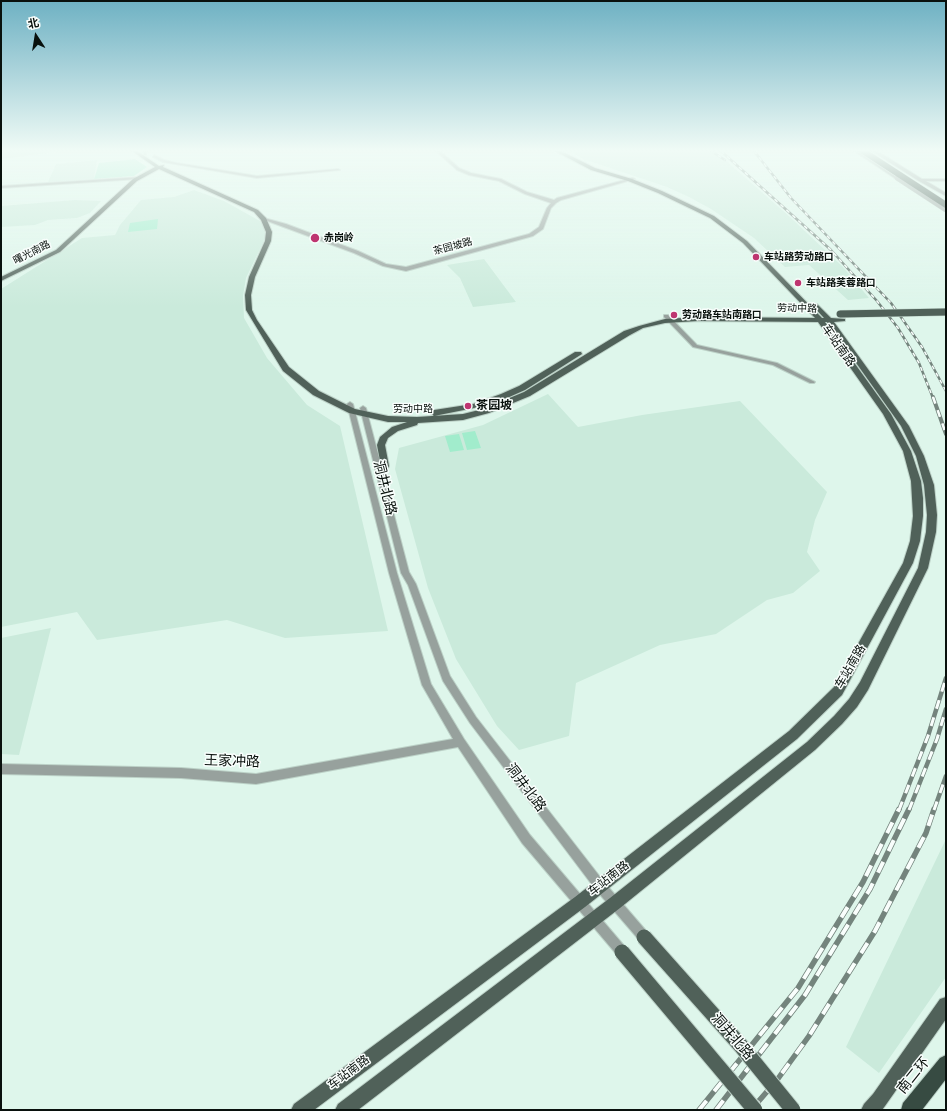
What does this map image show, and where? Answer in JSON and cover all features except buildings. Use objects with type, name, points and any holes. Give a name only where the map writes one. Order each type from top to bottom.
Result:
[{"type":"highway","name":"南二环","points":[[910,1110],[946,1064]]},
{"type":"main road","name":"曙光南路","points":[[1,277],[58,250],[109,203]]},
{"type":"main road","points":[[237,203],[256,212],[264,219]]},
{"type":"main road","points":[[244,203],[260,210],[272,222]]},
{"type":"main road","name":"车站南路","points":[[300,1110],[580,902],[793,734],[838,691],[908,563],[915,541],[918,516],[918,498],[913,466],[901,437],[881,405],[833,340],[822,317],[745,242],[724,225],[683,203]]},
{"type":"main road","name":"车站南路","points":[[344,1110],[595,919],[811,746],[838,720],[853,703],[864,686],[923,568],[931,532],[932,515],[929,485],[926,471],[914,442],[894,410],[843,340],[750,241],[728,224],[688,203]]},
{"type":"main road","name":"劳动中路","points":[[264,219],[269,232],[268,239],[249,289],[248,300],[249,310],[274,352],[286,369],[313,391],[351,408],[395,419],[429,420],[474,414],[515,400],[627,333],[668,318]]},
{"type":"main road","name":"劳动中路","points":[[272,222],[274,231],[272,246],[255,288],[255,304],[259,317],[293,367],[322,391],[351,408]]},
{"type":"main road","points":[[841,317],[946,312]]},
{"type":"main road","points":[[841,317],[946,317]]},
{"type":"main road","name":"劳动中路","points":[[364,411],[374,410],[400,413],[430,413],[460,409],[489,402],[522,388],[620,330],[639,323],[668,318],[841,317]]},
{"type":"main road","points":[[381,475],[385,466],[381,445],[384,437],[395,429],[429,420]]},
{"type":"main road","name":"洞井北路","points":[[644,937],[741,1046],[793,1110]]},
{"type":"main road","name":"洞井北路","points":[[622,952],[755,1110]]},
{"type":"main road","points":[[870,1110],[879,1100],[946,1005]]},
{"type":"street","name":"茶园坡路","points":[[264,219],[356,252],[385,265],[406,268],[531,235],[541,228],[549,208],[553,203]]},
{"type":"street","points":[[935,203],[946,210]]},
{"type":"street","points":[[668,318],[696,346],[775,364],[812,382]]},
{"type":"street","name":"洞井北路","points":[[351,408],[393,573],[427,685],[460,742],[526,839],[622,952]]},
{"type":"street","name":"洞井北路","points":[[364,411],[405,572],[412,584],[446,678],[473,720],[600,886],[644,937]]},
{"type":"street","name":"王家冲路","points":[[1,768],[181,773],[256,779],[460,742]]},
{"type":"shaded area","points":[[40,203],[99,203],[90,213],[77,218],[48,220],[35,225],[1,227],[1,206]]},
{"type":"shaded area","points":[[139,203],[227,203],[260,221],[265,228],[265,238],[246,278],[243,296],[244,318],[267,358],[307,405],[340,426],[388,631],[285,638],[227,620],[97,640],[77,612],[1,627],[1,289],[82,238],[115,235],[120,225]]},
{"type":"shaded area","points":[[700,203],[774,203],[843,267],[869,298],[848,300],[809,265],[785,267],[754,238]]},
{"type":"shaded area","points":[[484,259],[516,302],[473,307],[460,278],[447,265]]},
{"type":"shaded area","points":[[548,394],[578,427],[642,415],[740,401],[827,492],[815,520],[807,552],[820,571],[793,593],[767,600],[716,634],[660,645],[576,683],[569,736],[519,750],[497,726],[456,659],[428,588],[395,469],[399,448],[483,425]]},
{"type":"shaded area","points":[[51,628],[19,755],[1,754],[1,638]]},
{"type":"shaded area","points":[[946,839],[946,977],[879,1073],[846,1047]]},
{"type":"green space","points":[[158,219],[157,229],[128,232],[130,223]]},
{"type":"green space","points":[[475,431],[481,448],[467,450],[462,433]]},
{"type":"green space","points":[[459,434],[464,450],[450,452],[445,436]]},
{"type":"railway","points":[[779,203],[831,250],[877,301],[898,328],[919,363],[933,398]]},
{"type":"railway","points":[[796,203],[891,303],[922,347],[946,391]]},
{"type":"railway","points":[[933,397],[946,434]]},
{"type":"railway","points":[[899,810],[928,736],[946,678]]},
{"type":"railway","points":[[909,810],[937,739],[946,709]]},
{"type":"railway","points":[[934,810],[946,776]]},
{"type":"railway","points":[[699,1110],[798,988],[863,882],[899,809]]},
{"type":"railway","points":[[716,1110],[805,995],[870,889],[909,809]]},
{"type":"railway","points":[[751,1110],[777,1080],[809,1036],[875,931],[926,833],[934,809]]},
{"type":"place","name":"赤岗岭","points":[[315,238]]},
{"type":"place","name":"车站路劳动路口","points":[[756,257]]},
{"type":"place","name":"车站路芙蓉路口","points":[[798,283]]},
{"type":"place","name":"劳动路车站南路口","points":[[674,315]]},
{"type":"place","name":"茶园坡","points":[[468,406]]}]
